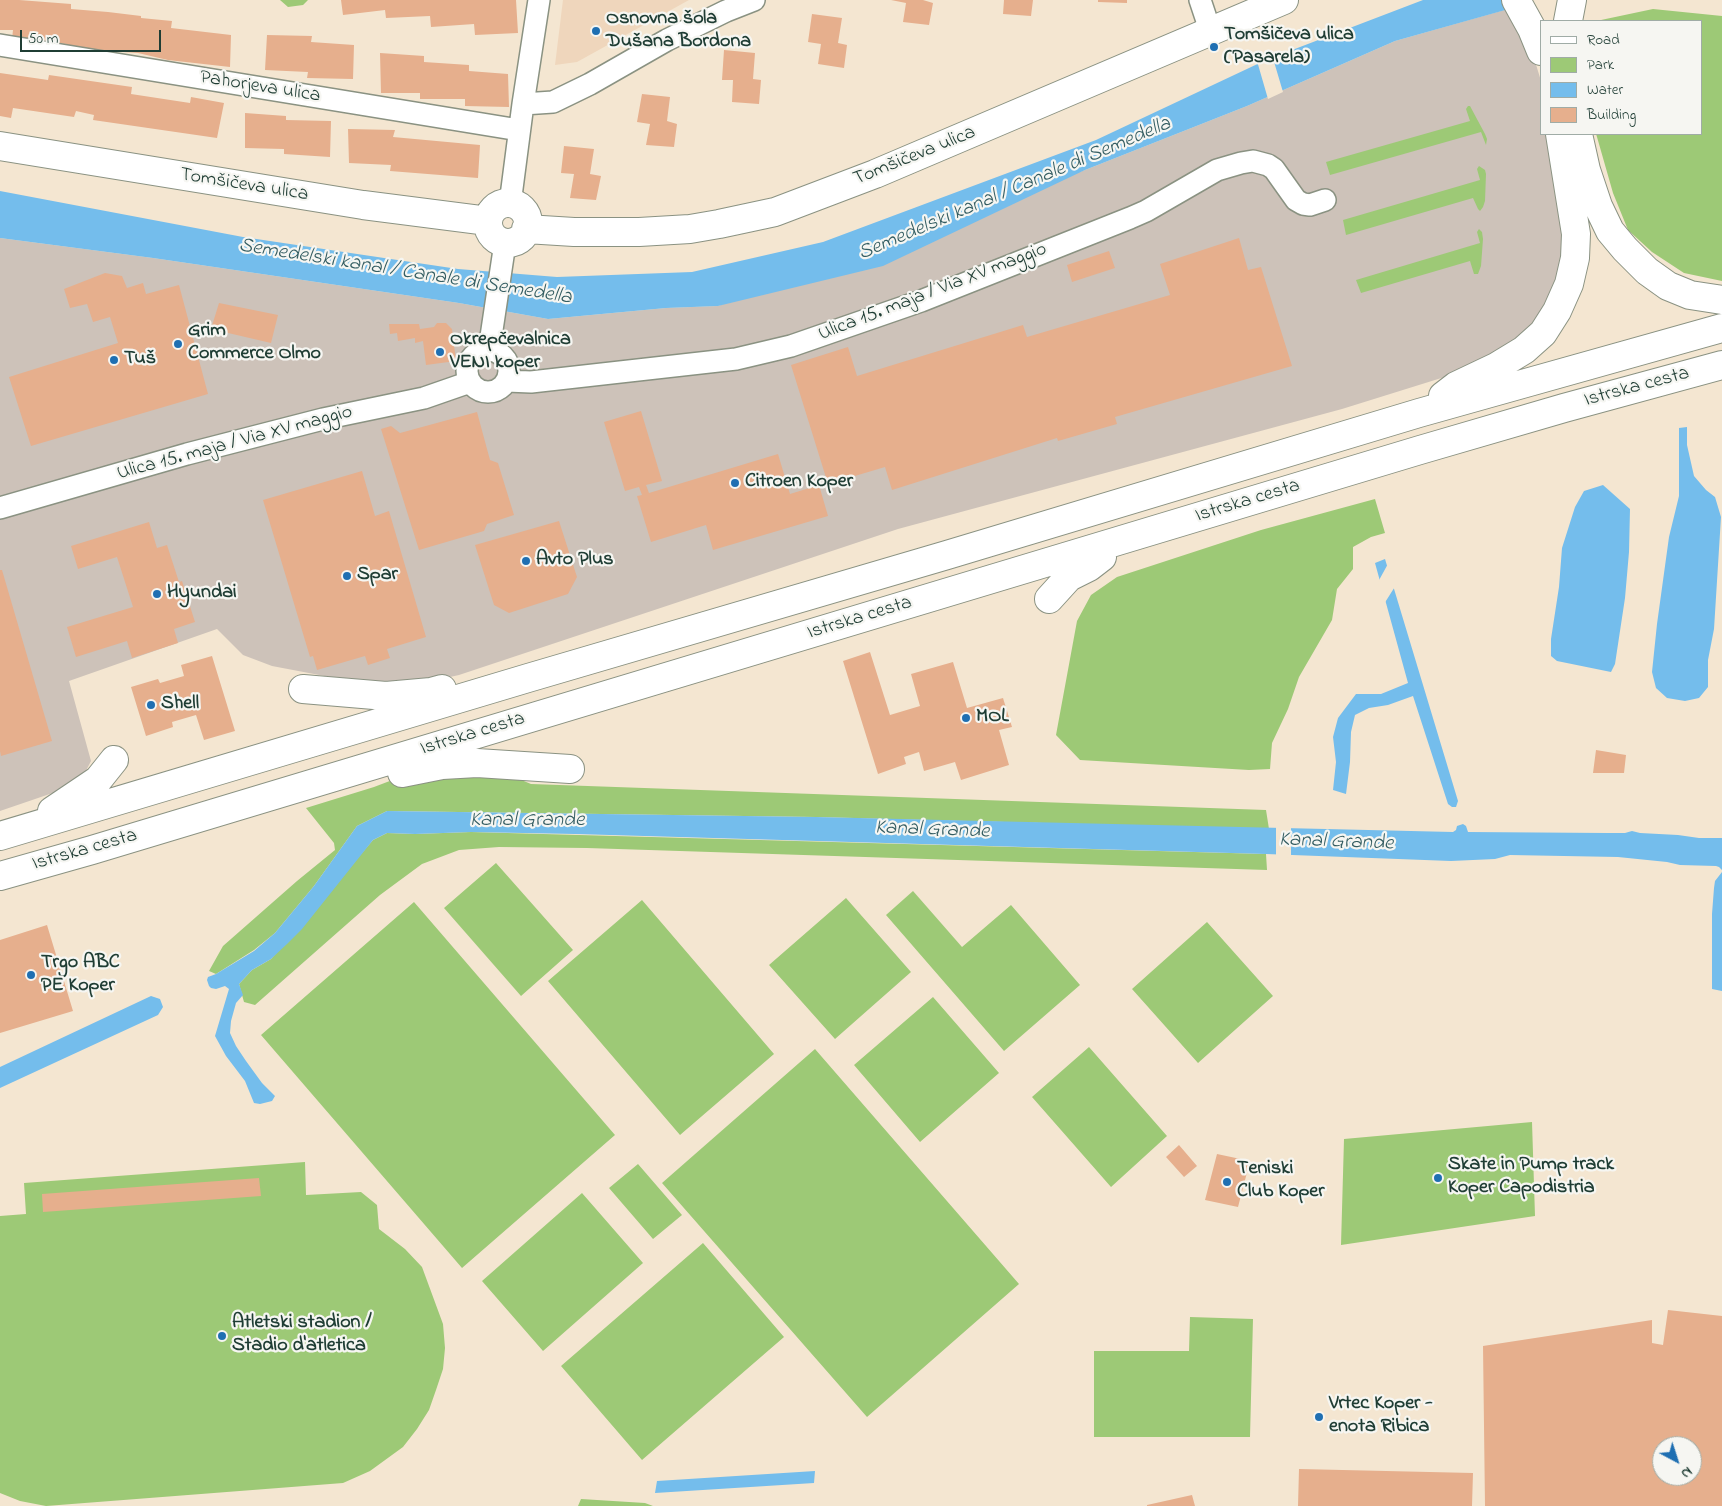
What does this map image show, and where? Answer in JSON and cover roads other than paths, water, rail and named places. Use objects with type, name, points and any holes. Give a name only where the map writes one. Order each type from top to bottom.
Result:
[{"type":"main road","name":"Tomšičeva ulica","points":[[511,247],[574,232],[681,230],[776,212],[858,180],[1284,0]]},
{"type":"main road","points":[[1516,0],[1555,20]]},
{"type":"main road","points":[[1419,413],[1456,386],[1496,367],[1524,350],[1543,333],[1558,311],[1569,284],[1575,258],[1576,234],[1560,135]]},
{"type":"main road","points":[[1578,135],[1586,170],[1598,206],[1610,231],[1625,249],[1647,272],[1668,286],[1690,295],[1722,300]]},
{"type":"main road","name":"Tomšičeva ulica","points":[[0,146],[364,205],[488,221]]},
{"type":"main road","points":[[510,204],[517,206],[526,216],[511,247],[498,241],[488,229],[490,215],[498,206],[510,204]]},
{"type":"main road","name":"Istrska cesta","points":[[11,833],[1419,413],[1722,328]]},
{"type":"main road","name":"Istrska cesta","points":[[0,876],[1554,411],[1722,365]]},
{"type":"main road","points":[[1049,599],[1069,577],[1088,567],[1126,540]]},
{"type":"main road","points":[[303,689],[386,696],[431,692],[476,680],[528,678]]},
{"type":"main road","points":[[11,833],[98,780],[114,760]]},
{"type":"main road","points":[[323,780],[353,787],[402,773],[442,765],[476,763],[570,769]]},
{"type":"street","points":[[510,204],[539,0]]},
{"type":"street","points":[[523,104],[553,102],[590,84],[667,40],[726,11],[754,0]]},
{"type":"street","points":[[1200,0],[1210,30]]},
{"type":"street","name":"Pahorjeva ulica","points":[[0,45],[520,130]]},
{"type":"street","name":"Ulica 15. maja / Via XV maggio","points":[[0,508],[187,454],[305,423],[424,398],[470,382],[482,391],[489,392],[496,391],[507,381],[530,382],[736,359],[791,346],[921,301],[1130,218],[1146,211],[1217,170],[1241,163],[1253,161],[1268,165],[1274,169],[1296,200],[1303,204],[1310,205],[1325,200]]},
{"type":"street","points":[[489,350],[511,247]]},
{"type":"street","points":[[470,382],[468,367],[470,360],[475,354],[489,350],[502,355],[506,360],[509,367],[507,381]]},
{"type":"water","name":"Semedelski kanal / Canale di Semedella","points":[[1423,0],[1580,0],[1516,7],[1395,41],[1247,106],[1085,170],[883,266],[718,306],[666,308],[548,319],[459,303],[153,258],[0,238],[0,191],[243,237],[458,269],[557,277],[692,272],[823,242],[1096,140],[1266,60]]},
{"type":"water","points":[[1687,427],[1687,445],[1694,476],[1715,497],[1721,517],[1714,629],[1708,660],[1708,687],[1699,698],[1685,701],[1667,698],[1656,688],[1652,672],[1669,537],[1679,496],[1679,428]]},
{"type":"water","points":[[1603,485],[1630,509],[1625,598],[1615,664],[1611,672],[1557,661],[1551,656],[1551,639],[1559,587],[1562,548],[1575,507],[1584,491]]},
{"type":"water","points":[[1385,559],[1458,801],[1456,807],[1448,804],[1413,696],[1388,705],[1369,708],[1355,715],[1351,732],[1346,794],[1333,790],[1336,762],[1333,737],[1338,718],[1356,694],[1381,694],[1408,683],[1375,563]]},
{"type":"water","name":"Kanal Grande","points":[[387,811],[816,817],[1453,832],[1457,826],[1463,824],[1468,832],[1625,833],[1632,831],[1699,838],[1722,838],[1722,870],[1716,866],[1680,865],[1618,857],[1510,855],[1495,859],[1451,861],[575,834],[387,833],[373,840],[302,929],[271,959],[252,970],[239,984],[243,995],[236,1003],[230,1033],[246,1061],[262,1083],[275,1096],[272,1101],[260,1104],[254,1103],[245,1081],[226,1056],[215,1036],[229,989],[225,986],[216,989],[211,988],[207,980],[208,977],[254,951],[275,933],[314,886],[357,826]]},
{"type":"water","points":[[1722,872],[1722,991],[1712,989],[1712,914],[1715,881]]},
{"type":"water","points":[[151,996],[160,999],[163,1007],[158,1015],[0,1088],[0,1067]]},
{"type":"water","points":[[815,1471],[814,1483],[655,1493],[657,1481]]},
{"type":"place","name":"Osnovna šola Dušana Bordona","points":[[596,31]]},
{"type":"place","name":"Tomšičeva ulica (Pasarela)","points":[[1214,47]]},
{"type":"place","name":"Grim Commerce Olmo","points":[[178,344]]},
{"type":"place","name":"Okrepčevalnica VENI koper","points":[[440,352]]},
{"type":"place","name":"Tuš","points":[[114,360]]},
{"type":"place","name":"Citroen Koper","points":[[735,483]]},
{"type":"place","name":"Avto Plus","points":[[526,561]]},
{"type":"place","name":"Spar","points":[[347,576]]},
{"type":"place","name":"Hyundai","points":[[157,594]]},
{"type":"place","name":"Shell","points":[[151,705]]},
{"type":"place","name":"MOL","points":[[966,718]]},
{"type":"place","name":"Trgo ABC PE Koper","points":[[31,975]]},
{"type":"place","name":"Skate in Pump track Koper Capodistria","points":[[1438,1178]]},
{"type":"place","name":"Teniski Club Koper","points":[[1227,1182]]},
{"type":"place","name":"Atletski stadion / Stadio d'atletica","points":[[222,1336]]},
{"type":"place","name":"Vrtec Koper - enota Ribica","points":[[1319,1417]]}]
